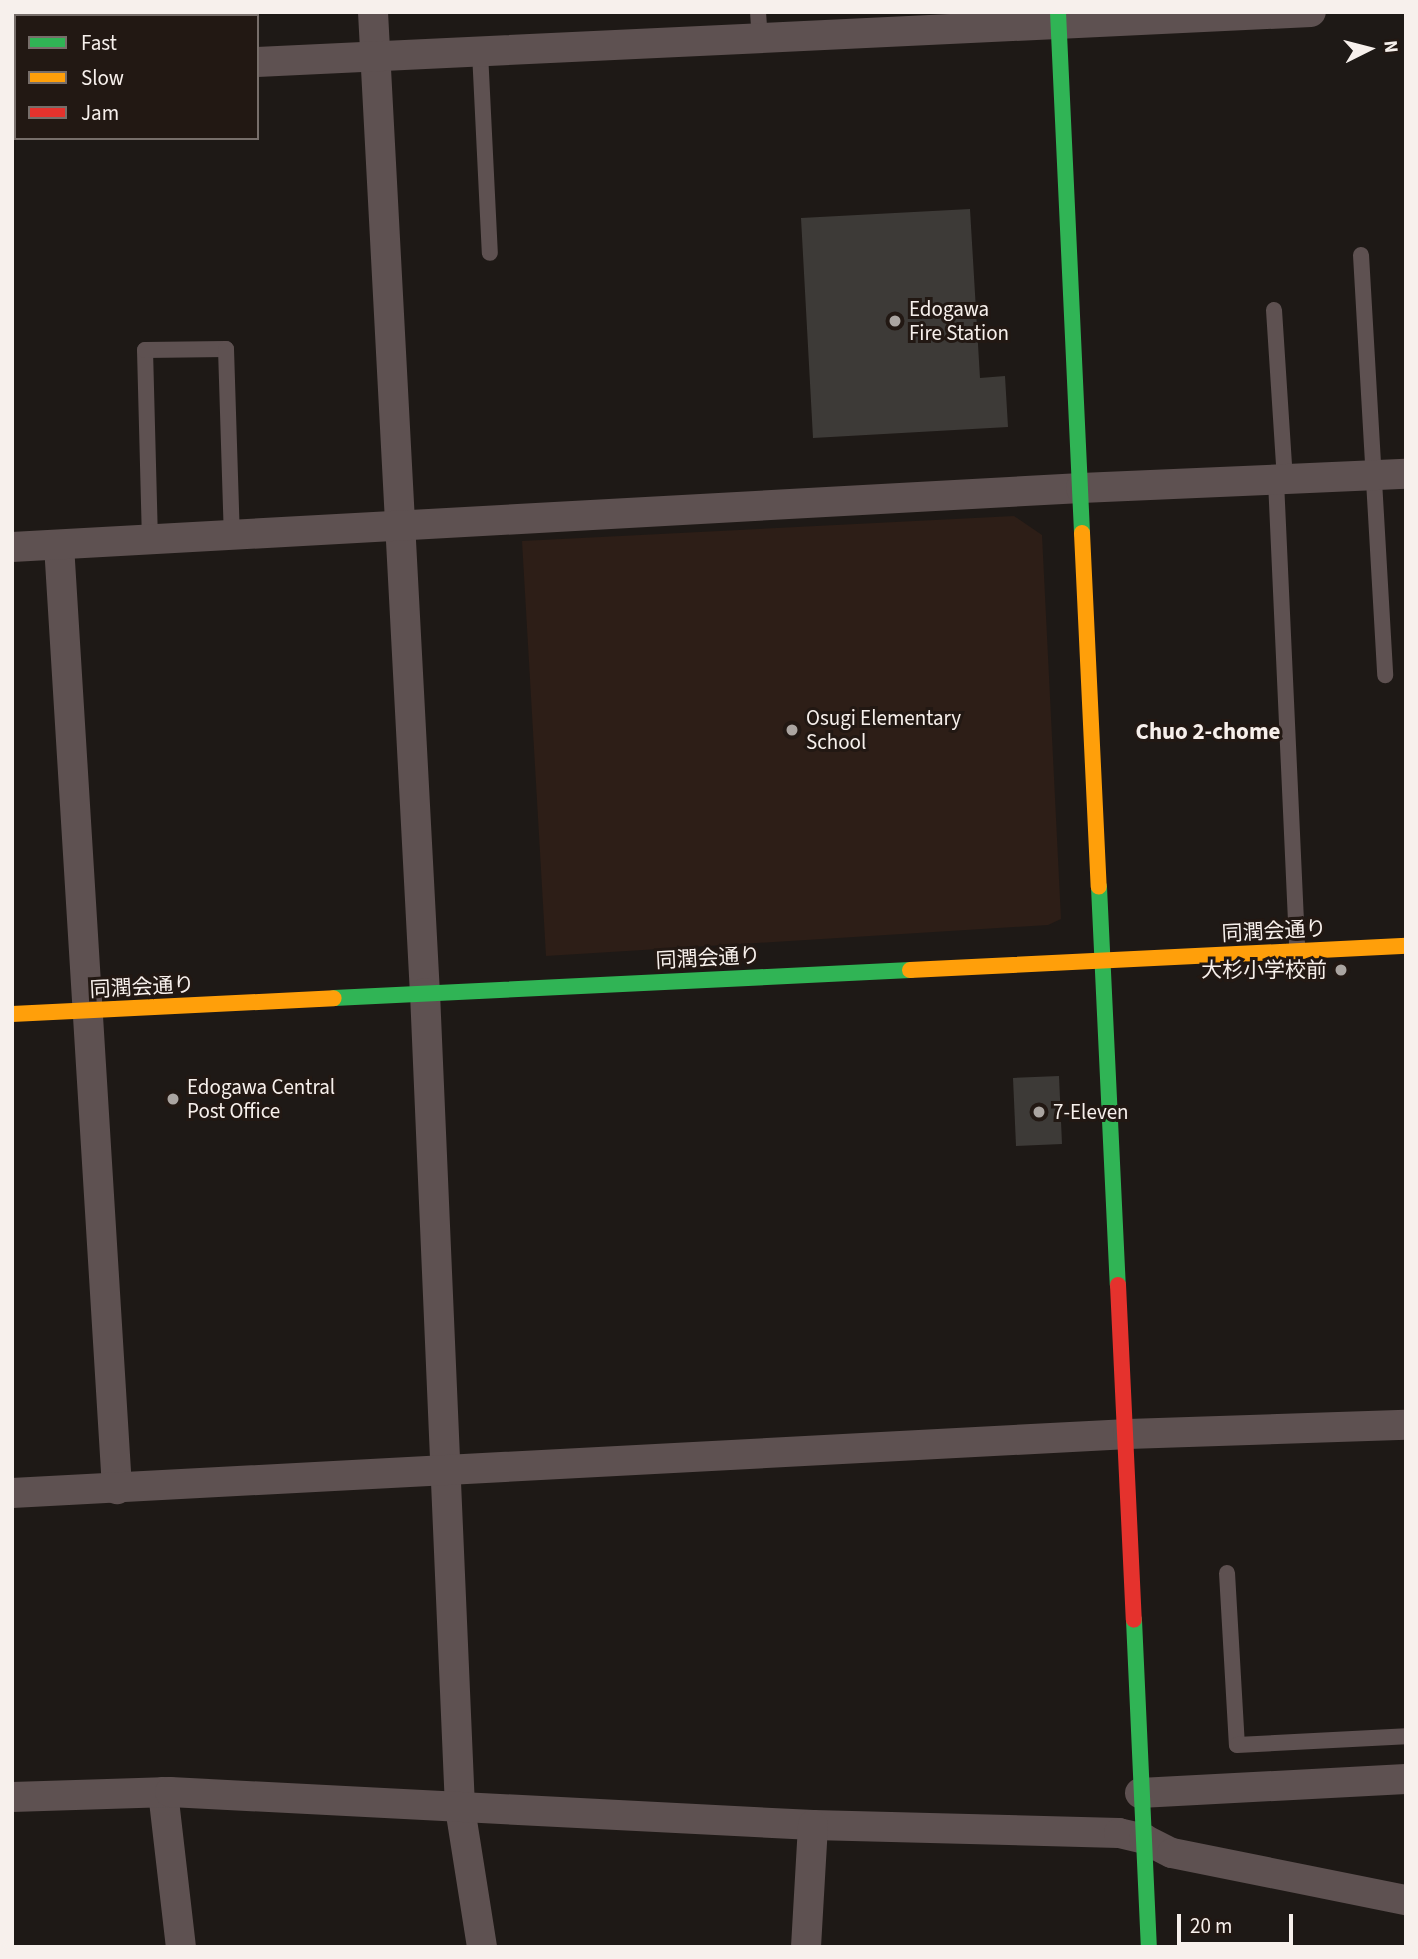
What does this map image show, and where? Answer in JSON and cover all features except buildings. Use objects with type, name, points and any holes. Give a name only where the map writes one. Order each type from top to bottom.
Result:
[{"type":"street","points":[[373,12],[425,993],[460,1808],[482,1947]]},
{"type":"street","points":[[259,62],[481,52],[759,25],[1311,12]]},
{"type":"street","points":[[1058,17],[1128,1434],[1140,1793],[1149,1947]]},
{"type":"street","points":[[12,547],[399,529],[1081,488],[1406,474]]},
{"type":"street","points":[[59,545],[117,1489]]},
{"type":"street","name":"同潤会通り","points":[[12,1014],[1406,946]]},
{"type":"street","points":[[12,1493],[447,1473],[1128,1434],[1406,1425]]},
{"type":"street","points":[[1140,1793],[1406,1779]]},
{"type":"street","points":[[163,1792],[181,1947]]},
{"type":"street","points":[[12,1797],[163,1792],[813,1825],[1119,1833],[1144,1839],[1172,1853],[1406,1900]]},
{"type":"street","points":[[806,1947],[813,1825]]},
{"type":"lane","points":[[481,52],[490,253]]},
{"type":"lane","points":[[1361,255],[1385,675]]},
{"type":"lane","points":[[1274,310],[1297,951]]},
{"type":"lane","points":[[150,541],[145,350],[226,349],[232,537]]},
{"type":"lane","points":[[1227,1573],[1237,1745],[1406,1736]]},
{"type":"shaded area","name":"Osugi Elementary School","points":[[1014,516],[1042,535],[1061,919],[1048,925],[546,956],[522,541]]},
{"type":"traffic: fast","points":[[1058,12],[1082,533]]},
{"type":"traffic: fast","points":[[1099,887],[1118,1285]]},
{"type":"traffic: fast","points":[[334,998],[910,970]]},
{"type":"traffic: fast","points":[[1134,1620],[1149,1947]]},
{"type":"traffic: slow","points":[[1082,533],[1099,887]]},
{"type":"traffic: slow","points":[[910,970],[1406,946]]},
{"type":"traffic: slow","points":[[12,1014],[334,998]]},
{"type":"traffic: jam","points":[[1118,1285],[1134,1620]]},
{"type":"place","name":"Edogawa Fire Station","points":[[895,321]]},
{"type":"place","name":"Osugi Elementary School","points":[[792,730]]},
{"type":"place","name":"大杉小学校前","points":[[1341,970]]},
{"type":"place","name":"Edogawa Central Post Office","points":[[173,1099]]},
{"type":"place","name":"7-Eleven","points":[[1039,1112]]},
{"type":"district","name":"Chuo 2-chome","points":[[1208,732]]}]
